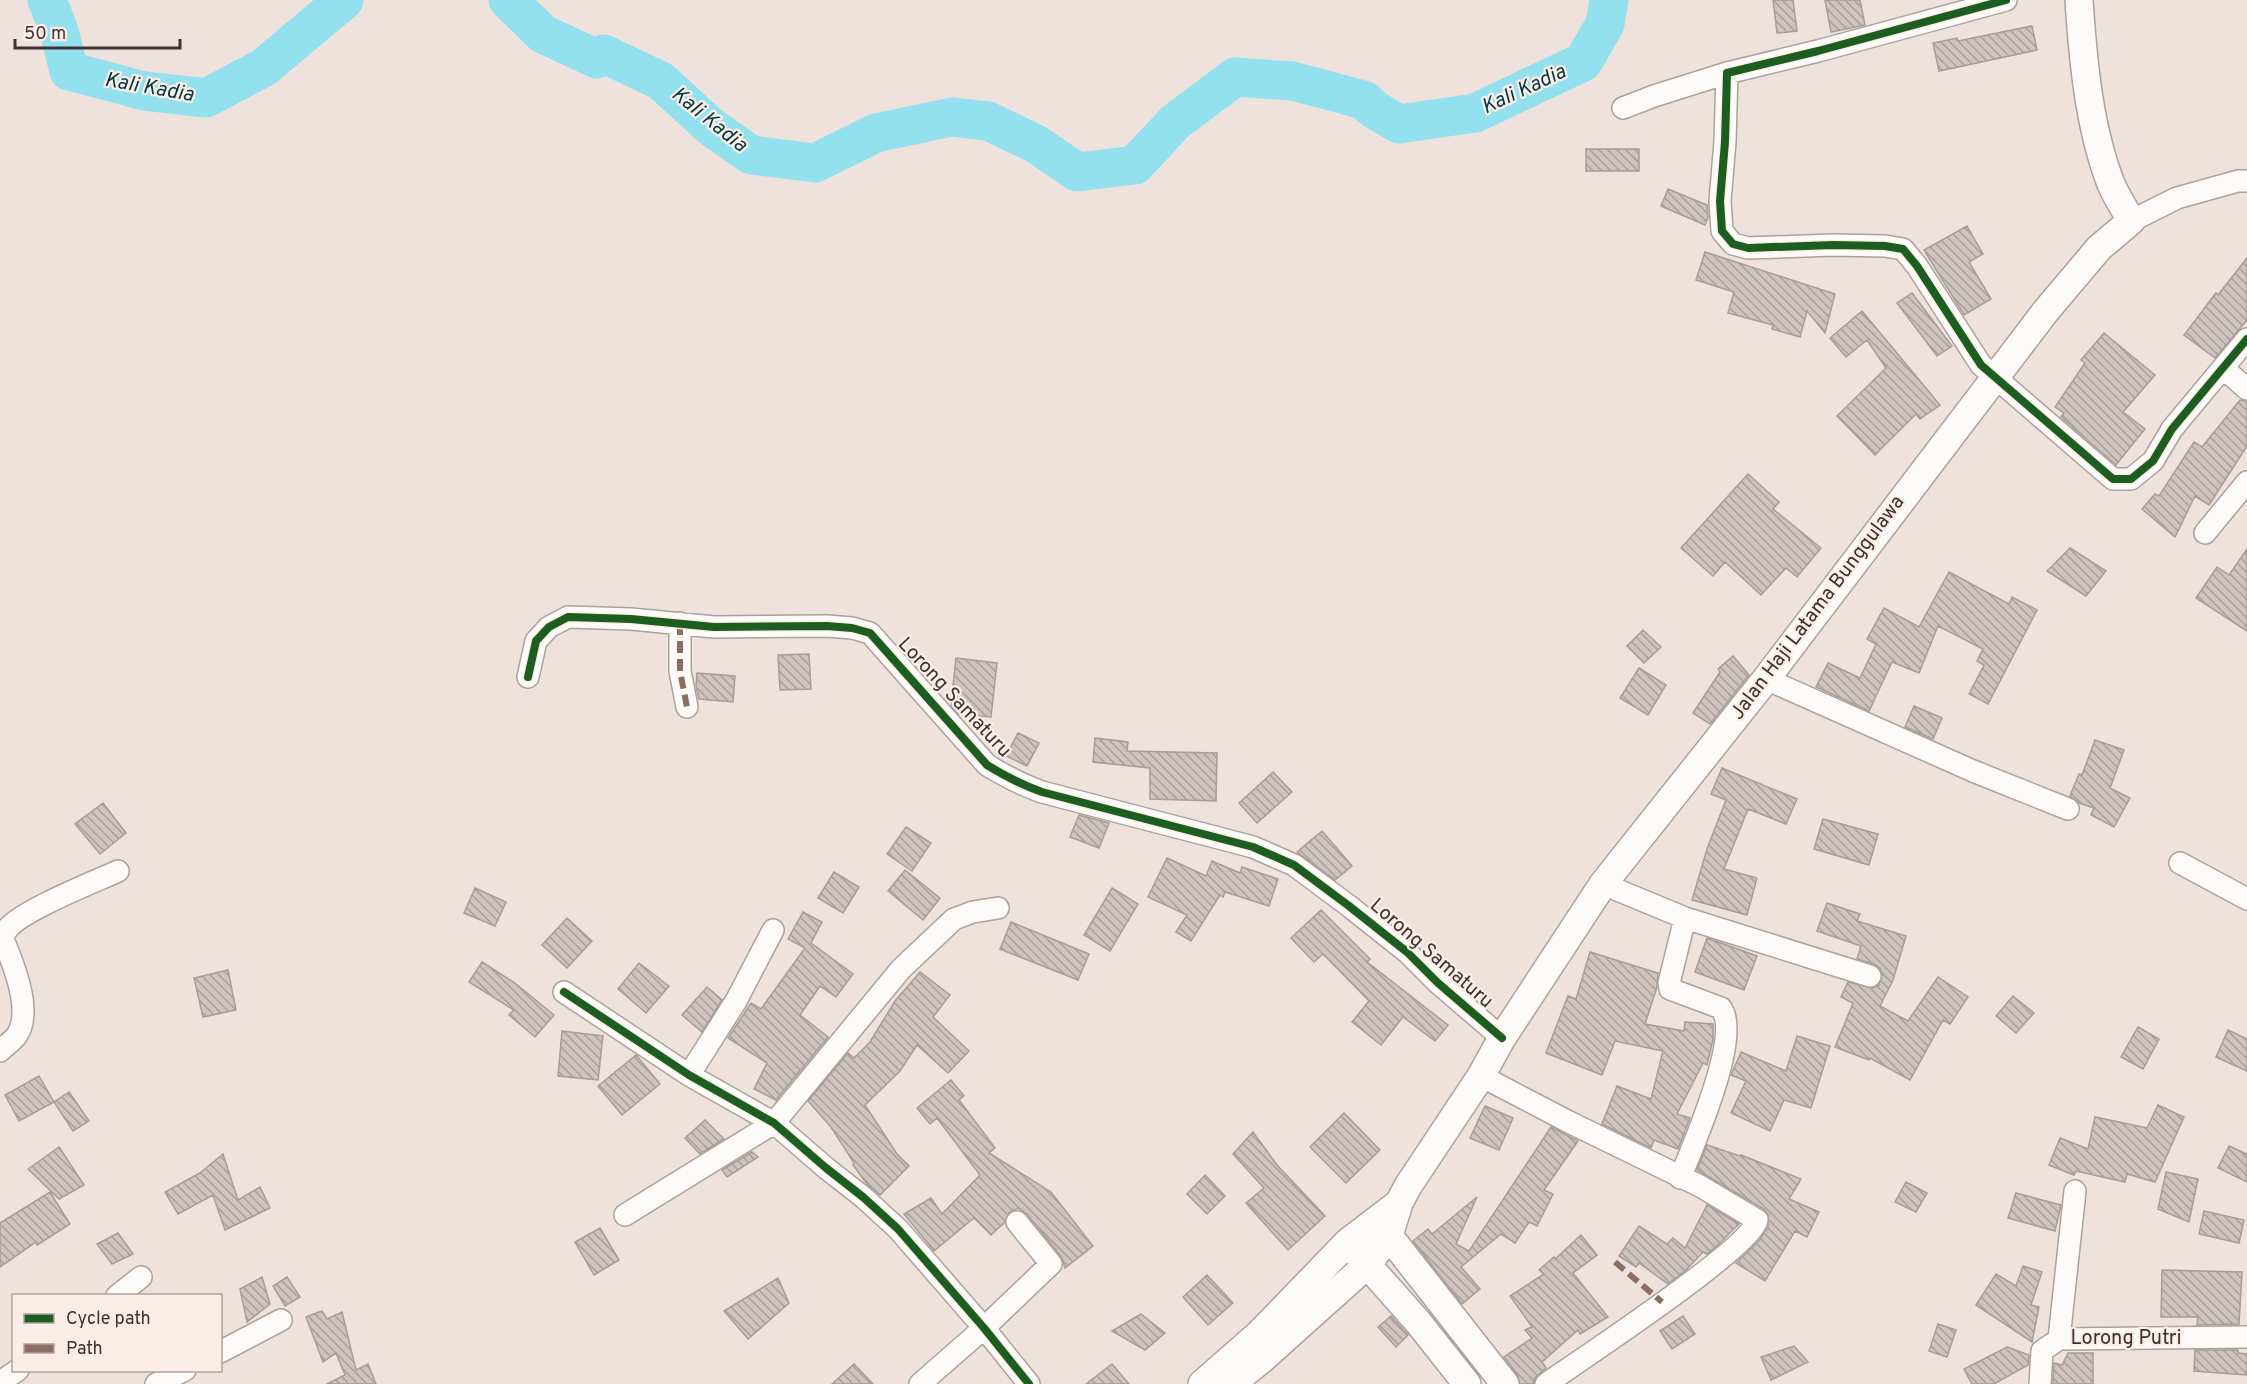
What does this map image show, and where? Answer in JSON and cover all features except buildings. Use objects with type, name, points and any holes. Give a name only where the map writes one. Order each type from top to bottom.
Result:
[{"type":"main road","points":[[2079,0],[2084,55],[2096,132],[2112,184],[2131,221]]},
{"type":"main road","name":"Jalan Haji Latama Bunggulawa","points":[[1381,1229],[1603,884],[1766,679],[2045,312],[2099,248],[2131,221]]},
{"type":"main road","points":[[1202,1384],[1259,1334],[1348,1242],[1381,1229]]},
{"type":"main road","points":[[1231,1384],[1367,1265],[1381,1229]]},
{"type":"main road","points":[[1381,1229],[1505,1384]]},
{"type":"main road","points":[[1348,1242],[1419,1322],[1467,1384]]},
{"type":"street","points":[[1623,108],[1727,73],[2006,0]]},
{"type":"street","points":[[1727,73],[1720,201],[1722,231],[1733,244],[1748,248],[1833,245],[1885,246],[1904,249],[1981,365],[2113,479],[2131,479],[2153,461],[2172,429],[2247,339]]},
{"type":"street","points":[[2131,221],[2177,198],[2238,181],[2247,181]]},
{"type":"street","points":[[2224,369],[2247,388]]},
{"type":"street","points":[[2205,533],[2247,482]]},
{"type":"street","name":"Lorong Samaturu","points":[[528,677],[536,641],[549,627],[568,617],[631,619],[714,627],[827,626],[852,628],[870,633],[987,765],[1022,785],[1042,792],[1253,847],[1294,865],[1407,952],[1437,983],[1502,1038]]},
{"type":"street","points":[[680,623],[680,671],[687,707]]},
{"type":"street","points":[[1766,679],[1973,771],[2068,809]]},
{"type":"street","points":[[2180,863],[2247,899]]},
{"type":"street","points":[[0,1051],[17,1036],[24,1012],[12,958],[3,939],[5,932],[11,924],[29,914],[118,871]]},
{"type":"street","points":[[1603,884],[1685,918],[1870,976]]},
{"type":"street","points":[[625,1215],[774,1123],[901,969],[954,919],[973,912],[998,909]]},
{"type":"street","points":[[1680,1178],[1715,1088],[1724,1049],[1726,1022],[1721,1008],[1670,989],[1669,983],[1685,918]]},
{"type":"street","points":[[689,1075],[736,1001],[773,930]]},
{"type":"street","points":[[564,992],[689,1075],[774,1123],[863,1197],[898,1229],[1029,1384]]},
{"type":"street","points":[[1481,1076],[1755,1217],[1756,1224],[1745,1237],[1703,1273],[1546,1384]]},
{"type":"street","points":[[2059,1339],[2075,1191]]},
{"type":"street","points":[[920,1384],[984,1328],[1051,1264],[1017,1222]]},
{"type":"street","points":[[120,1294],[141,1277]]},
{"type":"street","points":[[222,1351],[281,1320]]},
{"type":"street","name":"Lorong Putri","points":[[2040,1384],[2042,1351],[2059,1339],[2247,1337]]},
{"type":"street","points":[[0,1382],[16,1372]]},
{"type":"street","points":[[156,1384],[183,1372]]},
{"type":"waterway","name":"Kali Kadia","points":[[47,0],[59,31],[69,71],[144,91],[206,98],[263,68],[344,0]]},
{"type":"waterway","name":"Kali Kadia","points":[[508,0],[543,34],[597,59],[604,54],[661,81],[710,126],[751,155],[815,163],[876,133],[952,117],[988,121],[1036,144],[1077,172],[1135,165],[1175,122],[1235,77],[1292,81],[1364,100],[1375,110],[1399,124],[1475,113],[1583,62],[1605,24],[1609,0]]},
{"type":"marked path","points":[[680,623],[680,671],[687,707]]},
{"type":"marked path","points":[[1615,1262],[1662,1302]]},
{"type":"cycle path","points":[[2006,0],[1727,73],[1720,201],[1722,231],[1733,244],[1748,248],[1833,245],[1885,246],[1903,249],[1917,266],[1981,365],[2113,479],[2131,479],[2153,461],[2172,429],[2247,339]]},
{"type":"cycle path","points":[[528,677],[536,641],[549,627],[568,617],[631,619],[714,627],[827,626],[852,628],[870,633],[987,765],[1042,792],[1253,847],[1294,865],[1407,952],[1438,983],[1502,1038]]},
{"type":"cycle path","points":[[564,992],[689,1075],[774,1123],[863,1197],[898,1229],[1029,1384]]}]
